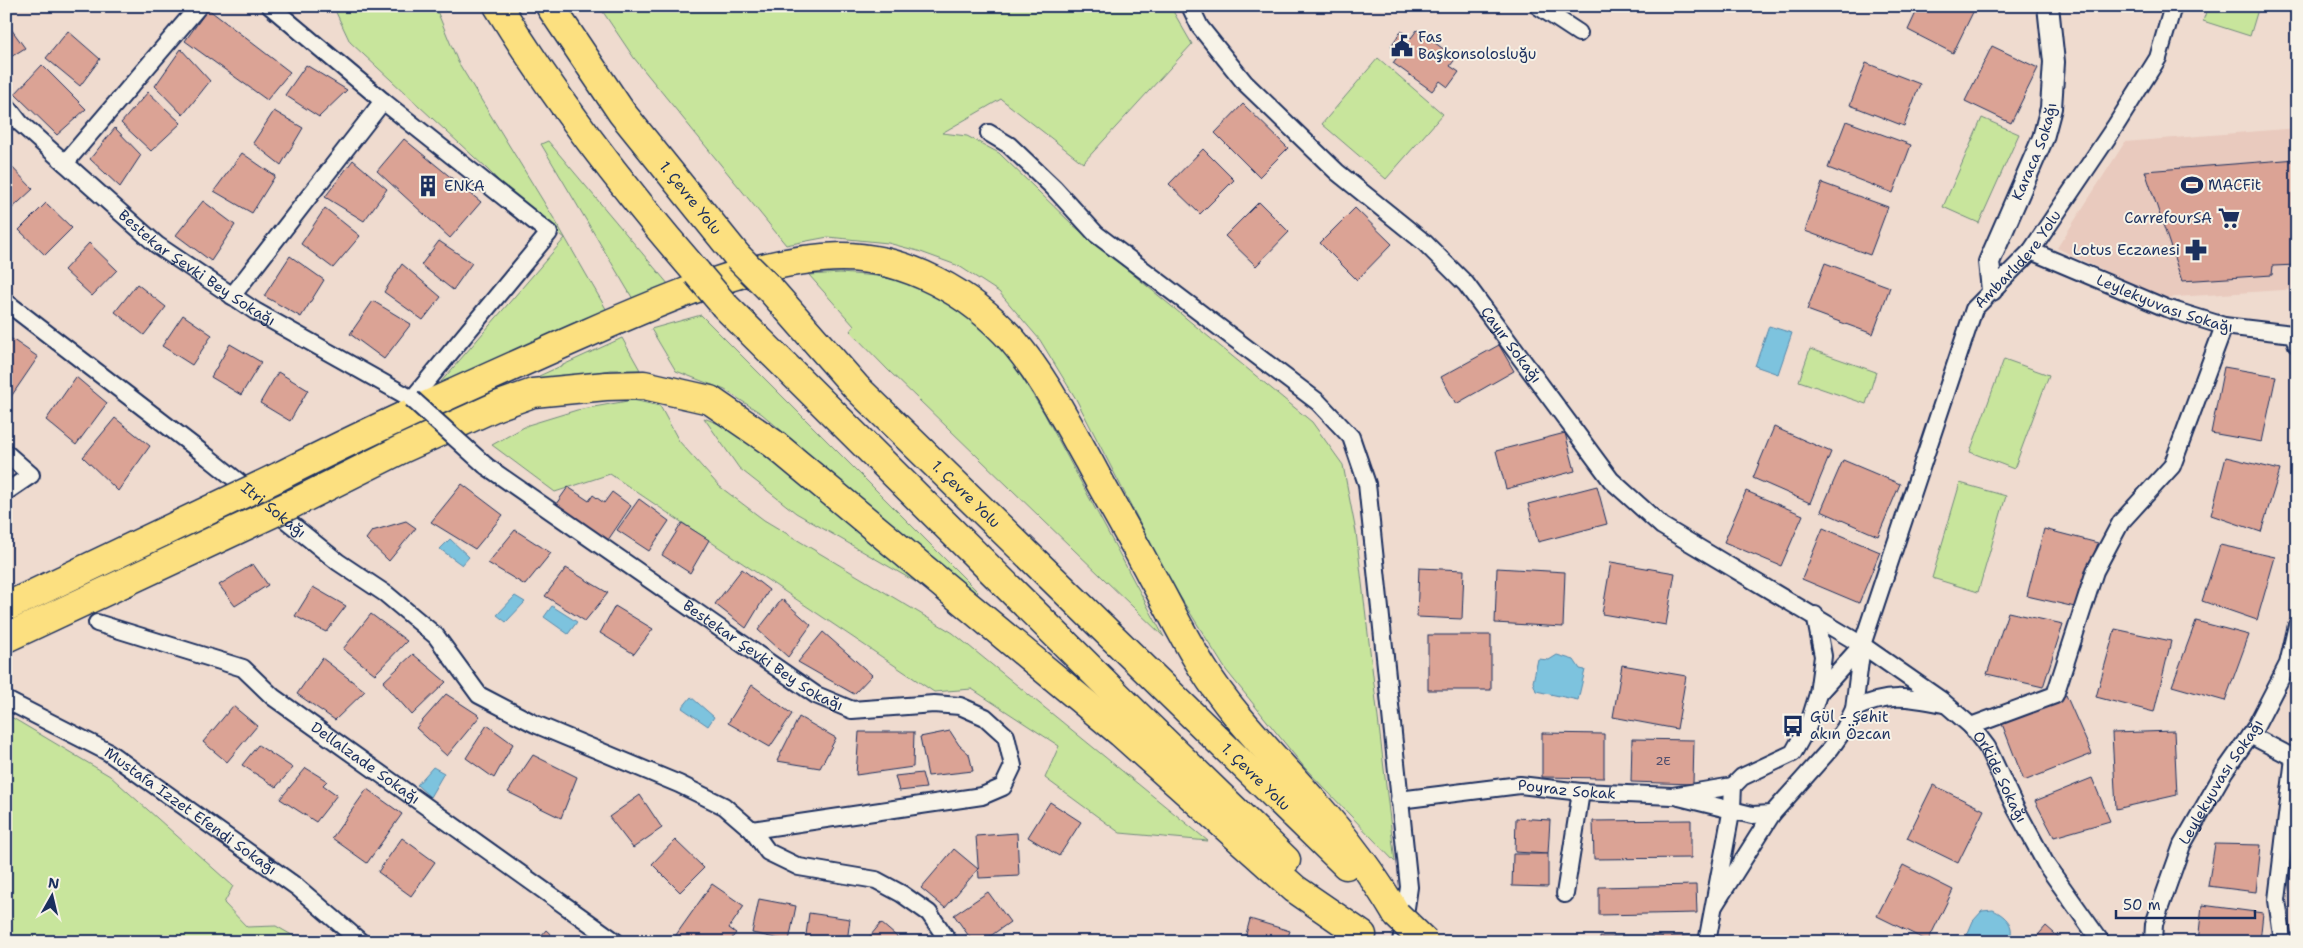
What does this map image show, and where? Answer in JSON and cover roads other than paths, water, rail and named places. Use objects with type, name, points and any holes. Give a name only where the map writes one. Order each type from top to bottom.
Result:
[{"type":"highway","points":[[498,6],[535,66],[578,128],[637,204],[725,306],[995,575],[1365,938]]},
{"type":"highway","name":"1. Çevre Yolu","points":[[550,6],[622,113],[738,257],[770,289],[856,387],[1425,942]]},
{"type":"highway","points":[[6,607],[276,478],[380,425],[599,328],[722,281],[802,260],[845,257],[886,262],[928,277],[966,299],[996,323],[1035,370],[1074,435],[1203,669],[1233,710],[1314,802],[1376,879],[1397,915]]},
{"type":"highway","points":[[6,638],[292,504],[402,449],[497,406],[533,392],[644,385],[710,400],[774,444],[1121,733],[1282,878],[1365,938]]},
{"type":"street","points":[[65,163],[199,6]]},
{"type":"street","points":[[270,6],[383,101],[549,233],[412,399]]},
{"type":"street","name":"Çayır Sokağı","points":[[1190,6],[1200,27],[1245,83],[1337,172],[1425,243],[1466,284],[1611,480],[1662,526],[1815,615],[1862,645]]},
{"type":"street","points":[[1538,6],[1579,33]]},
{"type":"street","name":"Karaca Sokağı","points":[[1992,290],[1988,262],[2043,138],[2051,108],[2054,62],[2048,6]]},
{"type":"street","name":"Ambarlıdere Yolu","points":[[1714,906],[1772,814],[1831,748],[1845,728],[1854,710],[1862,645],[1974,310],[1992,290],[2008,277],[2031,251],[2116,125],[2158,58],[2173,6]]},
{"type":"street","points":[[232,296],[383,101]]},
{"type":"street","name":"Bestekar Şevki Bey Sokağı","points":[[6,105],[20,123],[157,245],[255,311],[412,399],[486,466],[816,695],[852,710],[934,704],[960,706],[985,717],[1006,736],[1012,766],[1003,787],[982,796],[752,830]]},
{"type":"street","points":[[990,133],[1009,145],[1054,188],[1096,234],[1318,402],[1351,437],[1368,484],[1408,887],[1401,942]]},
{"type":"street","name":"Leylekyuvası Sokağı","points":[[2031,251],[2166,308],[2224,326],[2293,334],[2297,345]]},
{"type":"street","name":"Itri Sokağı","points":[[6,302],[209,458],[338,562],[386,594],[436,636],[479,695],[535,724],[679,784],[724,806],[752,830],[768,852],[799,867],[876,880],[902,894],[930,913],[949,942]]},
{"type":"street","points":[[1971,726],[2055,695],[2095,571],[2121,522],[2172,466],[2224,326]]},
{"type":"street","points":[[6,453],[31,475],[6,492]]},
{"type":"street","points":[[1815,615],[1823,656],[1818,694]]},
{"type":"street","name":"Dellalzade Sokağı","points":[[97,623],[242,668],[273,697],[616,942]]},
{"type":"street","name":"Leylekyuvası Sokağı","points":[[2153,942],[2154,924],[2182,845],[2224,772],[2250,735],[2288,664],[2297,627]]},
{"type":"street","name":"Ambarlıdere Yolu","points":[[1707,942],[1732,808],[1733,786],[1742,777],[1793,753],[1808,726],[1818,694],[1862,645]]},
{"type":"street","name":"Orkide Sokağı","points":[[1862,645],[1947,705],[1971,726],[1987,747],[2015,807],[2047,866],[2101,942]]},
{"type":"street","points":[[1854,710],[1872,700],[1894,697],[1947,705]]},
{"type":"street","name":"Mustafa İzzet Efendi Sokağı","points":[[6,700],[108,752],[297,887],[361,942]]},
{"type":"street","points":[[2250,735],[2294,758],[2277,900],[2283,942]]},
{"type":"street","name":"Poyraz Sokak","points":[[1399,800],[1520,785],[1581,792],[1672,796],[1733,786]]},
{"type":"street","points":[[1565,894],[1581,792]]},
{"type":"street","points":[[1672,796],[1732,808],[1752,815],[1772,814]]},
{"type":"water","points":[[1769,326],[1792,333],[1778,374],[1755,366]]},
{"type":"water","points":[[450,539],[469,557],[462,565],[440,549]]},
{"type":"water","points":[[515,596],[525,602],[506,622],[497,615]]},
{"type":"water","points":[[552,606],[577,622],[568,634],[544,617]]},
{"type":"water","points":[[1557,655],[1574,660],[1580,669],[1585,670],[1578,700],[1536,691],[1533,682],[1538,659],[1549,660]]},
{"type":"water","points":[[691,697],[714,717],[708,726],[682,708]]},
{"type":"water","points":[[433,767],[444,773],[430,797],[417,785]]},
{"type":"water","points":[[1993,910],[2002,915],[2011,927],[2008,942],[1964,942],[1973,921],[1982,911]]},
{"type":"place","name":"Fas Başkonsolosluğu","points":[[1402,46]]},
{"type":"place","name":"MACFit","points":[[2192,185]]},
{"type":"place","name":"ENKA","points":[[428,186]]},
{"type":"place","name":"CarrefourSA","points":[[2229,218]]},
{"type":"place","name":"Lotus Eczanesi","points":[[2196,250]]},
{"type":"place","name":"Gül - Şehit akın Özcan","points":[[1793,726]]}]
